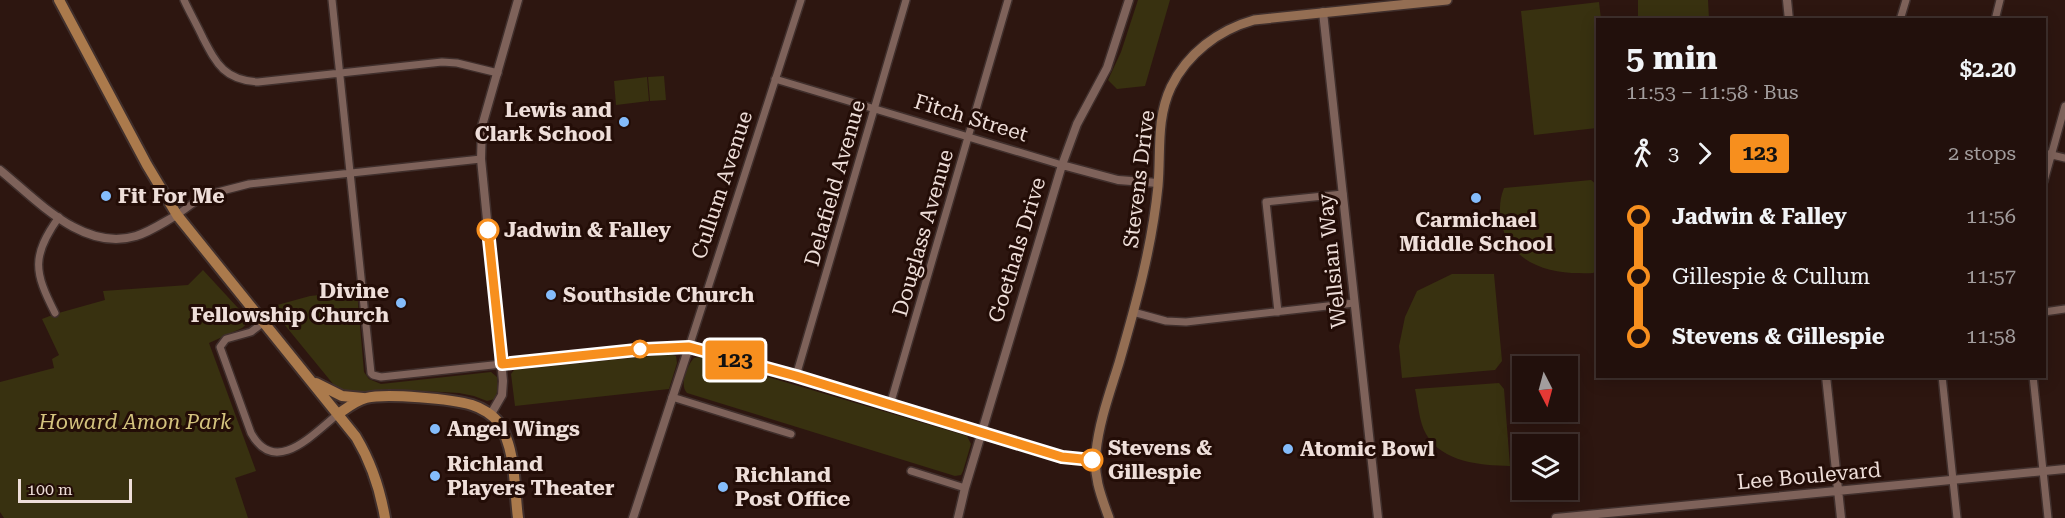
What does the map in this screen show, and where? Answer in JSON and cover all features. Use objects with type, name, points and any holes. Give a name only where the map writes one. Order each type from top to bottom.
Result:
[{"type":"main road","points":[[59,0],[147,165],[177,214],[356,437],[368,459],[385,518]]},
{"type":"main road","name":"Wellsian Way","points":[[1322,0],[1323,12]]},
{"type":"main road","name":"Stevens Drive","points":[[1108,518],[1097,483],[1095,460],[1099,431],[1149,251],[1158,183],[1162,112],[1176,79],[1196,53],[1215,37],[1245,22],[1272,17],[1447,0]]},
{"type":"main road","points":[[310,380],[342,396],[396,396],[457,402],[477,407],[490,414],[500,425],[509,446],[518,518]]},
{"type":"main road","points":[[338,414],[357,401],[368,397]]},
{"type":"street","points":[[184,0],[215,61],[222,70],[237,78],[258,81],[450,62],[498,73]]},
{"type":"street","points":[[332,0],[370,369],[373,375],[381,377],[646,349],[689,347],[796,376],[1062,457],[1095,460]]},
{"type":"street","points":[[490,414],[503,392],[481,159],[482,126],[518,0]]},
{"type":"street","name":"Cullum Avenue","points":[[633,518],[801,0]]},
{"type":"street","name":"Delafield Avenue","points":[[796,376],[906,0]]},
{"type":"street","name":"Douglass Avenue","points":[[890,405],[1008,0]]},
{"type":"street","name":"Goethals Drive","points":[[958,518],[1062,165],[1077,124],[1107,68],[1129,0]]},
{"type":"street","points":[[1787,0],[1789,18]]},
{"type":"street","points":[[1901,18],[1906,0]]},
{"type":"street","points":[[1996,18],[2000,0]]},
{"type":"street","name":"Wellsian Way","points":[[1323,12],[1378,518]]},
{"type":"street","name":"Fitch Street","points":[[775,79],[1062,165],[1118,180],[1158,183]]},
{"type":"street","points":[[2065,106],[2048,154],[2065,158]]},
{"type":"street","points":[[0,170],[73,228],[105,239],[116,240],[142,234],[199,199],[235,187],[267,181],[481,159]]},
{"type":"street","points":[[1278,312],[1266,202],[1343,194]]},
{"type":"street","points":[[55,313],[42,285],[38,263],[43,241],[59,217]]},
{"type":"street","points":[[1133,312],[1166,321],[1186,322],[1354,303]]},
{"type":"street","points":[[2046,312],[2065,309]]},
{"type":"street","points":[[264,322],[251,332],[226,339],[220,347],[251,433],[258,444],[272,452],[288,451],[338,414]]},
{"type":"street","points":[[1826,378],[1841,518]]},
{"type":"street","points":[[1942,378],[1957,518]]},
{"type":"street","points":[[2033,378],[2048,518]]},
{"type":"street","points":[[672,397],[791,434]]},
{"type":"street","name":"Lee Boulevard","points":[[1556,518],[2065,469]]},
{"type":"street","points":[[910,471],[965,488]]},
{"type":"green space","points":[[1138,0],[1170,0],[1145,86],[1117,89],[1108,80],[1121,52]]},
{"type":"green space","points":[[1638,0],[1708,0],[1709,18],[1638,18]]},
{"type":"green space","points":[[1599,2],[1601,18],[1596,18],[1596,128],[1534,135],[1521,11]]},
{"type":"green space","points":[[664,76],[666,100],[650,101],[648,77]]},
{"type":"green space","points":[[647,77],[649,101],[616,105],[614,81]]},
{"type":"green space","points":[[1591,180],[1596,184],[1596,272],[1554,271],[1521,256],[1506,237],[1501,220],[1500,202],[1504,188]]},
{"type":"green space","name":"Howard Amon Park","points":[[203,270],[250,321],[242,328],[209,343],[256,471],[235,478],[248,518],[4,518],[0,512],[0,382],[54,368],[52,359],[59,355],[42,319],[105,300],[103,291],[188,285]]},
{"type":"green space","points":[[1452,274],[1494,274],[1502,361],[1495,370],[1402,378],[1399,346],[1405,317],[1417,291]]},
{"type":"green space","points":[[357,291],[364,372],[369,379],[381,384],[491,372],[497,377],[498,389],[495,399],[487,401],[459,393],[387,389],[354,395],[338,390],[270,307],[310,296]]},
{"type":"green space","points":[[670,354],[676,356],[677,363],[669,389],[515,406],[511,374],[514,370]]},
{"type":"green space","points":[[700,357],[967,436],[971,444],[963,471],[961,475],[955,476],[687,393],[684,381],[687,370],[694,358]]},
{"type":"green space","points":[[1499,383],[1504,389],[1510,466],[1463,461],[1452,457],[1433,444],[1422,424],[1415,389]]},
{"type":"bus line","name":"123","points":[[488,230],[502,364],[683,346],[796,376],[1062,457],[1092,460]]},
{"type":"place","name":"Lewis and Clark School","points":[[624,122]]},
{"type":"place","name":"Fit For Me","points":[[106,196]]},
{"type":"place","name":"Carmichael Middle School","points":[[1476,198]]},
{"type":"place","name":"Jadwin & Falley","points":[[488,230]]},
{"type":"place","name":"Southside Church","points":[[551,295]]},
{"type":"place","name":"Divine Fellowship Church","points":[[401,303]]},
{"type":"place","name":"Angel Wings","points":[[435,429]]},
{"type":"place","name":"Atomic Bowl","points":[[1288,449]]},
{"type":"place","name":"Stevens & Gillespie","points":[[1092,460]]},
{"type":"place","name":"Richland Players Theater","points":[[435,476]]},
{"type":"place","name":"Richland Post Office","points":[[723,487]]}]
